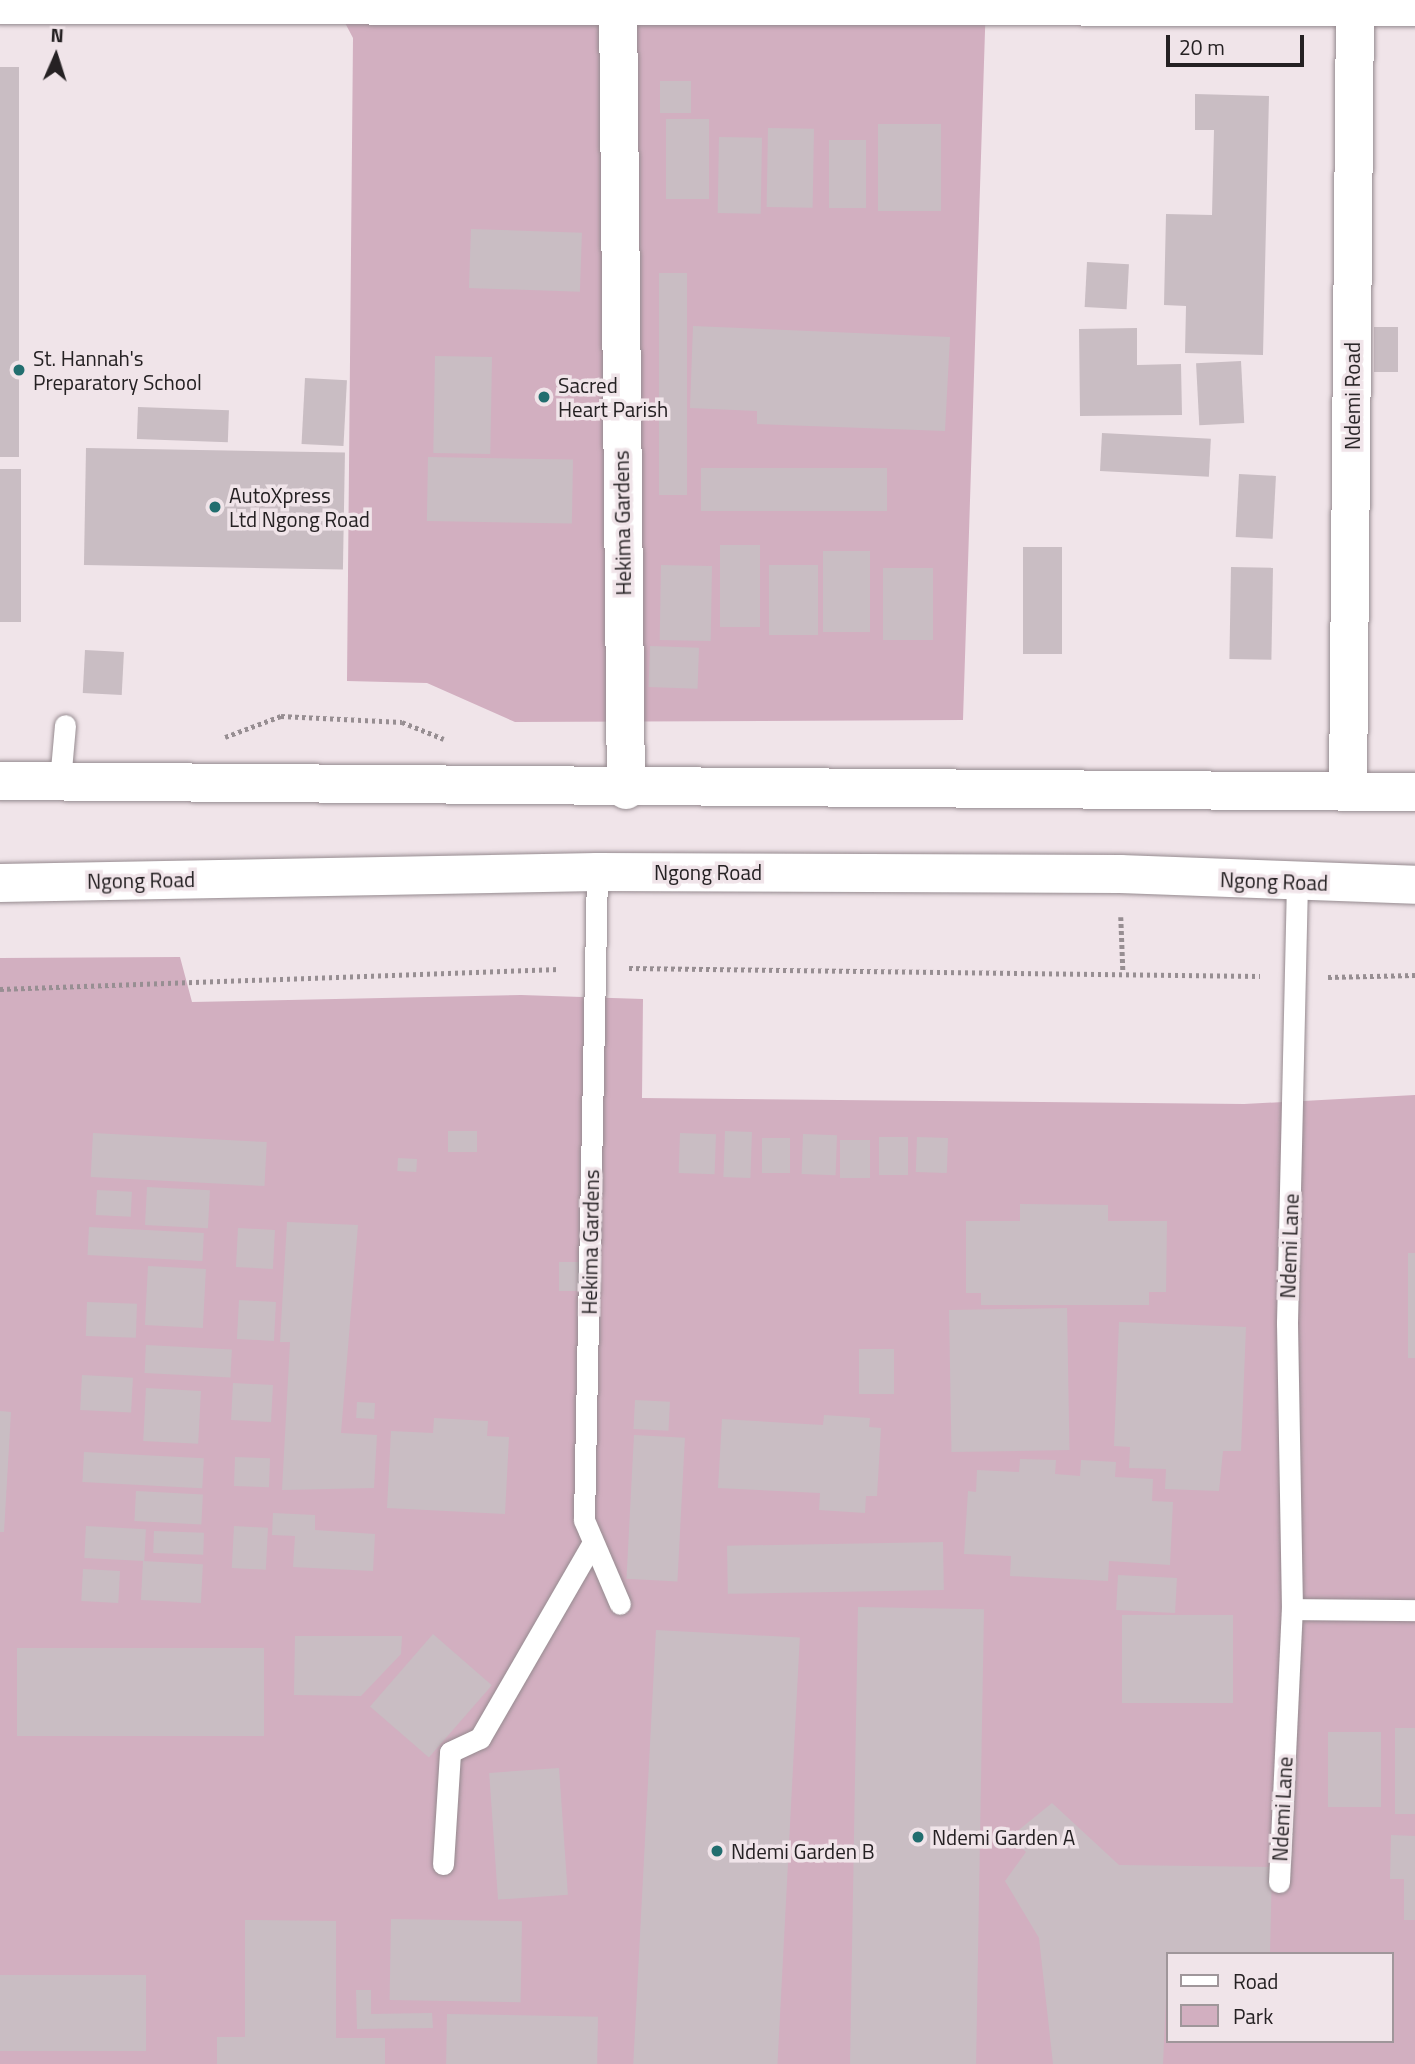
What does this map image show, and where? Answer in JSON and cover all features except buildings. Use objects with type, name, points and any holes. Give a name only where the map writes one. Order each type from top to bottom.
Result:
[{"type":"street","points":[[0,5],[286,2],[1355,3],[1415,7]]},
{"type":"street","name":"Hekima Gardens","points":[[618,3],[626,790]]},
{"type":"street","name":"Ndemi Road","points":[[1349,792],[1355,3]]},
{"type":"street","points":[[0,781],[626,790],[1415,792]]},
{"type":"street","name":"Ngong Road","points":[[0,883],[597,872],[1120,874],[1415,885]]},
{"type":"lane","points":[[60,781],[65,725]]},
{"type":"lane","name":"Hekima Gardens","points":[[597,872],[584,1520],[592,1546],[620,1604]]},
{"type":"lane","name":"Ndemi Lane","points":[[1279,1882],[1292,1609],[1287,1323],[1297,977],[1297,882]]},
{"type":"lane","points":[[443,1864],[450,1752],[480,1738],[592,1546]]},
{"type":"lane","points":[[1292,1609],[1415,1610]]},
{"type":"path","points":[[0,989],[596,968],[1123,970],[1297,977],[1415,975]]},
{"type":"green space","points":[[333,0],[986,0],[963,720],[515,722],[427,683],[347,681],[353,38]]},
{"type":"green space","points":[[180,957],[192,1002],[521,995],[643,999],[642,1098],[1244,1104],[1415,1095],[1415,2064],[0,2064],[0,958]]},
{"type":"place","name":"St. Hannah's Preparatory School","points":[[19,370]]},
{"type":"place","name":"Sacred Heart Parish","points":[[544,397]]},
{"type":"place","name":"AutoXpress Ltd Ngong Road","points":[[215,507]]},
{"type":"place","name":"Ndemi Garden A","points":[[918,1837]]},
{"type":"place","name":"Ndemi Garden B","points":[[717,1851]]}]
